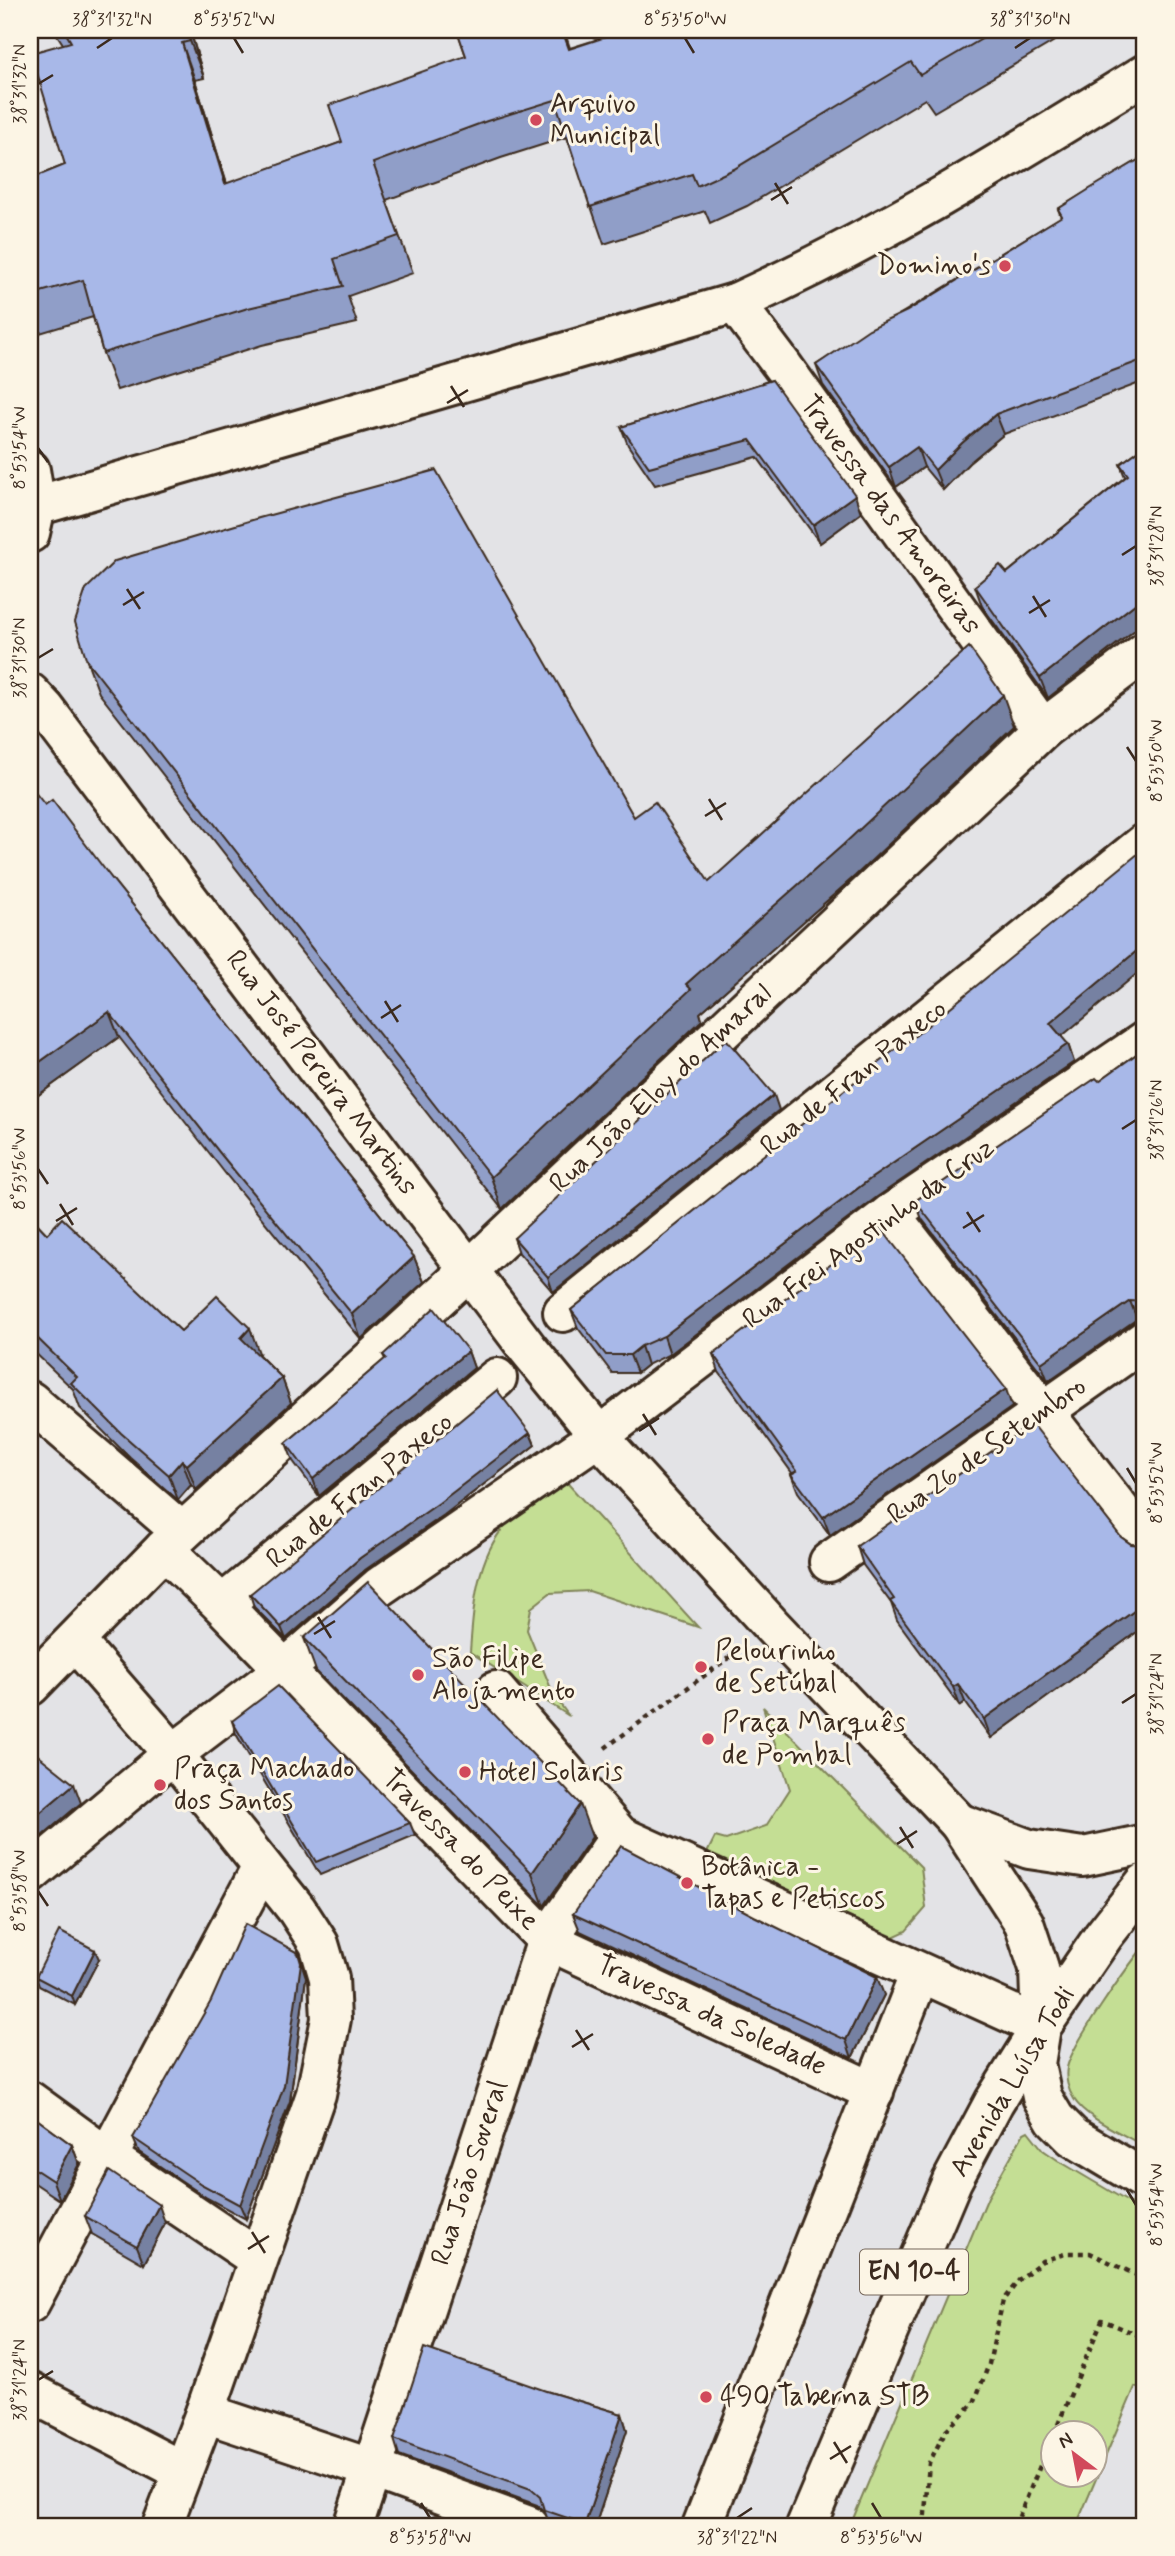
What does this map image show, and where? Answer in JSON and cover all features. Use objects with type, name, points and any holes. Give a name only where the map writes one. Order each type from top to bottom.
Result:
[{"type":"street","points":[[31,515],[735,303],[881,232],[1145,75]]},
{"type":"street","name":"Travessa das Amoreiras","points":[[735,303],[1043,729]]},
{"type":"street","name":"Rua João Eloy do Amaral","points":[[173,1540],[469,1270],[1043,729],[1145,652]]},
{"type":"street","name":"Rua José Pereira Martins","points":[[30,665],[38,701],[529,1350],[599,1436]]},
{"type":"street","name":"Rua de Fran Paxeco","points":[[563,1312],[1145,844]]},
{"type":"street","name":"Rua Frei Agostinho da Cruz","points":[[599,1436],[890,1214],[1145,1041]]},
{"type":"street","points":[[890,1214],[1145,1542]]},
{"type":"street","name":"Rua 26 de Setembro","points":[[829,1562],[1145,1339]]},
{"type":"street","name":"Rua de Fran Paxeco","points":[[222,1605],[497,1378]]},
{"type":"street","points":[[30,1401],[173,1540],[222,1605],[285,1669]]},
{"type":"street","points":[[30,1874],[173,1754],[285,1669],[379,1587],[599,1436],[771,1625],[959,1823],[1024,1923],[1039,1968],[1041,2027],[1035,2064],[1042,2097],[1055,2119],[1073,2137],[1145,2180]]},
{"type":"street","points":[[30,1686],[173,1540]]},
{"type":"street","points":[[75,1641],[173,1754],[297,1910],[319,1944],[329,1978],[331,2019],[316,2094],[205,2413],[162,2526]]},
{"type":"street","name":"Travessa do Peixe","points":[[285,1669],[547,1940]]},
{"type":"street","points":[[496,1691],[620,1836],[1041,2027]]},
{"type":"street","points":[[959,1823],[1029,1849],[1083,1857],[1145,1844]]},
{"type":"street","name":"Rua João Soveral","points":[[353,2526],[547,1940],[620,1836]]},
{"type":"street","points":[[30,2303],[262,1867]]},
{"type":"street","name":"Avenida Luísa Todi","points":[[806,2526],[952,2180],[994,2102],[1041,2027],[1104,1934],[1145,1883]]},
{"type":"street","name":"Travessa da Soledade","points":[[547,1940],[874,2092]]},
{"type":"street","points":[[702,2526],[920,1973]]},
{"type":"street","points":[[30,2101],[107,2157],[258,2259]]},
{"type":"street","points":[[30,2392],[183,2471]]},
{"type":"street","points":[[205,2413],[373,2469],[529,2526]]},
{"type":"path","points":[[578,1787],[596,1754],[735,1654]]},
{"type":"path","points":[[924,2526],[929,2463],[946,2430],[974,2403],[989,2364],[1003,2300],[1020,2279],[1042,2262],[1068,2253],[1090,2253],[1145,2279]]},
{"type":"path","points":[[1059,2420],[1102,2320],[1145,2337]]},
{"type":"path","points":[[1015,2526],[1038,2471]]},
{"type":"green space","points":[[560,1475],[698,1627],[589,1591],[550,1593],[531,1608],[527,1630],[554,1696],[569,1716],[470,1652],[478,1584],[489,1552],[513,1516]]},
{"type":"green space","points":[[763,1707],[921,1867],[926,1908],[906,1931],[880,1943],[703,1861],[715,1837],[726,1840],[766,1826],[790,1789]]},
{"type":"green space","points":[[1145,1945],[1145,2147],[1079,2106],[1070,2092],[1066,2076],[1078,2042]]},
{"type":"green space","points":[[1028,2131],[1043,2150],[1145,2212],[1145,2391],[1135,2387],[1108,2451],[1108,2420],[1038,2420],[1038,2490],[1091,2490],[1076,2526],[850,2526],[988,2197],[1024,2133]]},
{"type":"building","points":[[64,30],[187,30],[190,41],[182,43],[225,184],[342,142],[329,105],[466,56],[457,30],[562,30],[569,49],[627,30],[997,30],[920,75],[911,62],[734,169],[697,186],[692,174],[590,207],[555,100],[487,121],[373,163],[399,236],[334,259],[343,286],[248,308],[103,353],[83,280],[30,295],[30,179],[65,165],[31,53],[71,42]]},
{"type":"building","points":[[1145,156],[1145,359],[996,414],[935,470],[917,447],[889,467],[816,365],[869,329],[907,311],[1062,216],[1058,209]]},
{"type":"building","points":[[772,380],[855,495],[813,525],[750,440],[649,467],[621,427]]},
{"type":"building","points":[[1145,446],[1145,596],[1040,678],[975,586],[1000,565],[1007,573],[1128,475],[1120,464]]},
{"type":"building","points":[[436,470],[634,817],[655,802],[709,882],[969,647],[1003,695],[843,845],[686,984],[691,989],[491,1177],[87,661],[75,622],[86,589],[115,561]]},
{"type":"building","points":[[30,786],[45,805],[52,800],[414,1257],[352,1314],[109,1012],[30,1069]]},
{"type":"building","points":[[1145,848],[1145,944],[1050,1023],[1068,1044],[870,1179],[664,1336],[641,1346],[630,1355],[606,1355],[571,1310],[903,1043],[904,1045]]},
{"type":"building","points":[[726,1039],[774,1095],[548,1277],[514,1238]]},
{"type":"building","points":[[1145,1048],[1145,1302],[1130,1301],[1041,1363],[915,1201],[1096,1078],[1099,1081]]},
{"type":"building","points":[[30,1216],[47,1234],[62,1218],[181,1331],[217,1296],[250,1328],[241,1338],[282,1378],[187,1465],[182,1460],[169,1475],[121,1433],[71,1383],[77,1377],[30,1331]]},
{"type":"building","points":[[880,1227],[1006,1389],[823,1517],[791,1474],[797,1471],[713,1354]]},
{"type":"building","points":[[434,1308],[468,1351],[313,1479],[286,1443],[386,1358],[383,1355]]},
{"type":"building","points":[[497,1390],[530,1433],[439,1503],[360,1558],[281,1627],[250,1594]]},
{"type":"building","points":[[1032,1423],[1121,1537],[1131,1544],[1145,1544],[1145,1603],[984,1719],[958,1684],[953,1687],[890,1601],[894,1599],[857,1546]]},
{"type":"building","points":[[1145,1483],[1145,1497],[1139,1488]]},
{"type":"building","points":[[368,1582],[580,1804],[532,1873],[304,1638]]},
{"type":"building","points":[[278,1686],[410,1823],[316,1862],[232,1721]]},
{"type":"building","points":[[30,1749],[74,1784],[30,1821]]},
{"type":"building","points":[[621,1846],[877,1977],[846,2040],[573,1914]]},
{"type":"building","points":[[245,1924],[298,1953],[301,1963],[284,2086],[240,2205],[201,2184],[133,2138],[211,2001]]},
{"type":"building","points":[[59,1931],[95,1950],[72,1996],[36,1977]]},
{"type":"building","points":[[30,2114],[72,2145],[53,2181],[30,2166]]},
{"type":"building","points":[[109,2171],[159,2205],[137,2246],[85,2216]]},
{"type":"building","points":[[424,2348],[546,2391],[622,2414],[585,2524],[544,2510],[540,2497],[531,2489],[394,2439]]},
{"type":"place","name":"Arquivo Municipal","points":[[536,120]]},
{"type":"place","name":"Domino's","points":[[1005,266]]},
{"type":"place","name":"Pelourinho de Setúbal","points":[[701,1667]]},
{"type":"place","name":"São Filipe Alojamento","points":[[418,1675]]},
{"type":"place","name":"Praça Marquês de Pombal","points":[[708,1739]]},
{"type":"place","name":"Hotel Solaris","points":[[465,1772]]},
{"type":"place","name":"Praça Machado dos Santos","points":[[160,1785]]},
{"type":"place","name":"Botânica - Tapas e Petiscos","points":[[687,1883]]},
{"type":"place","name":"490 Taberna STB","points":[[706,2397]]}]
